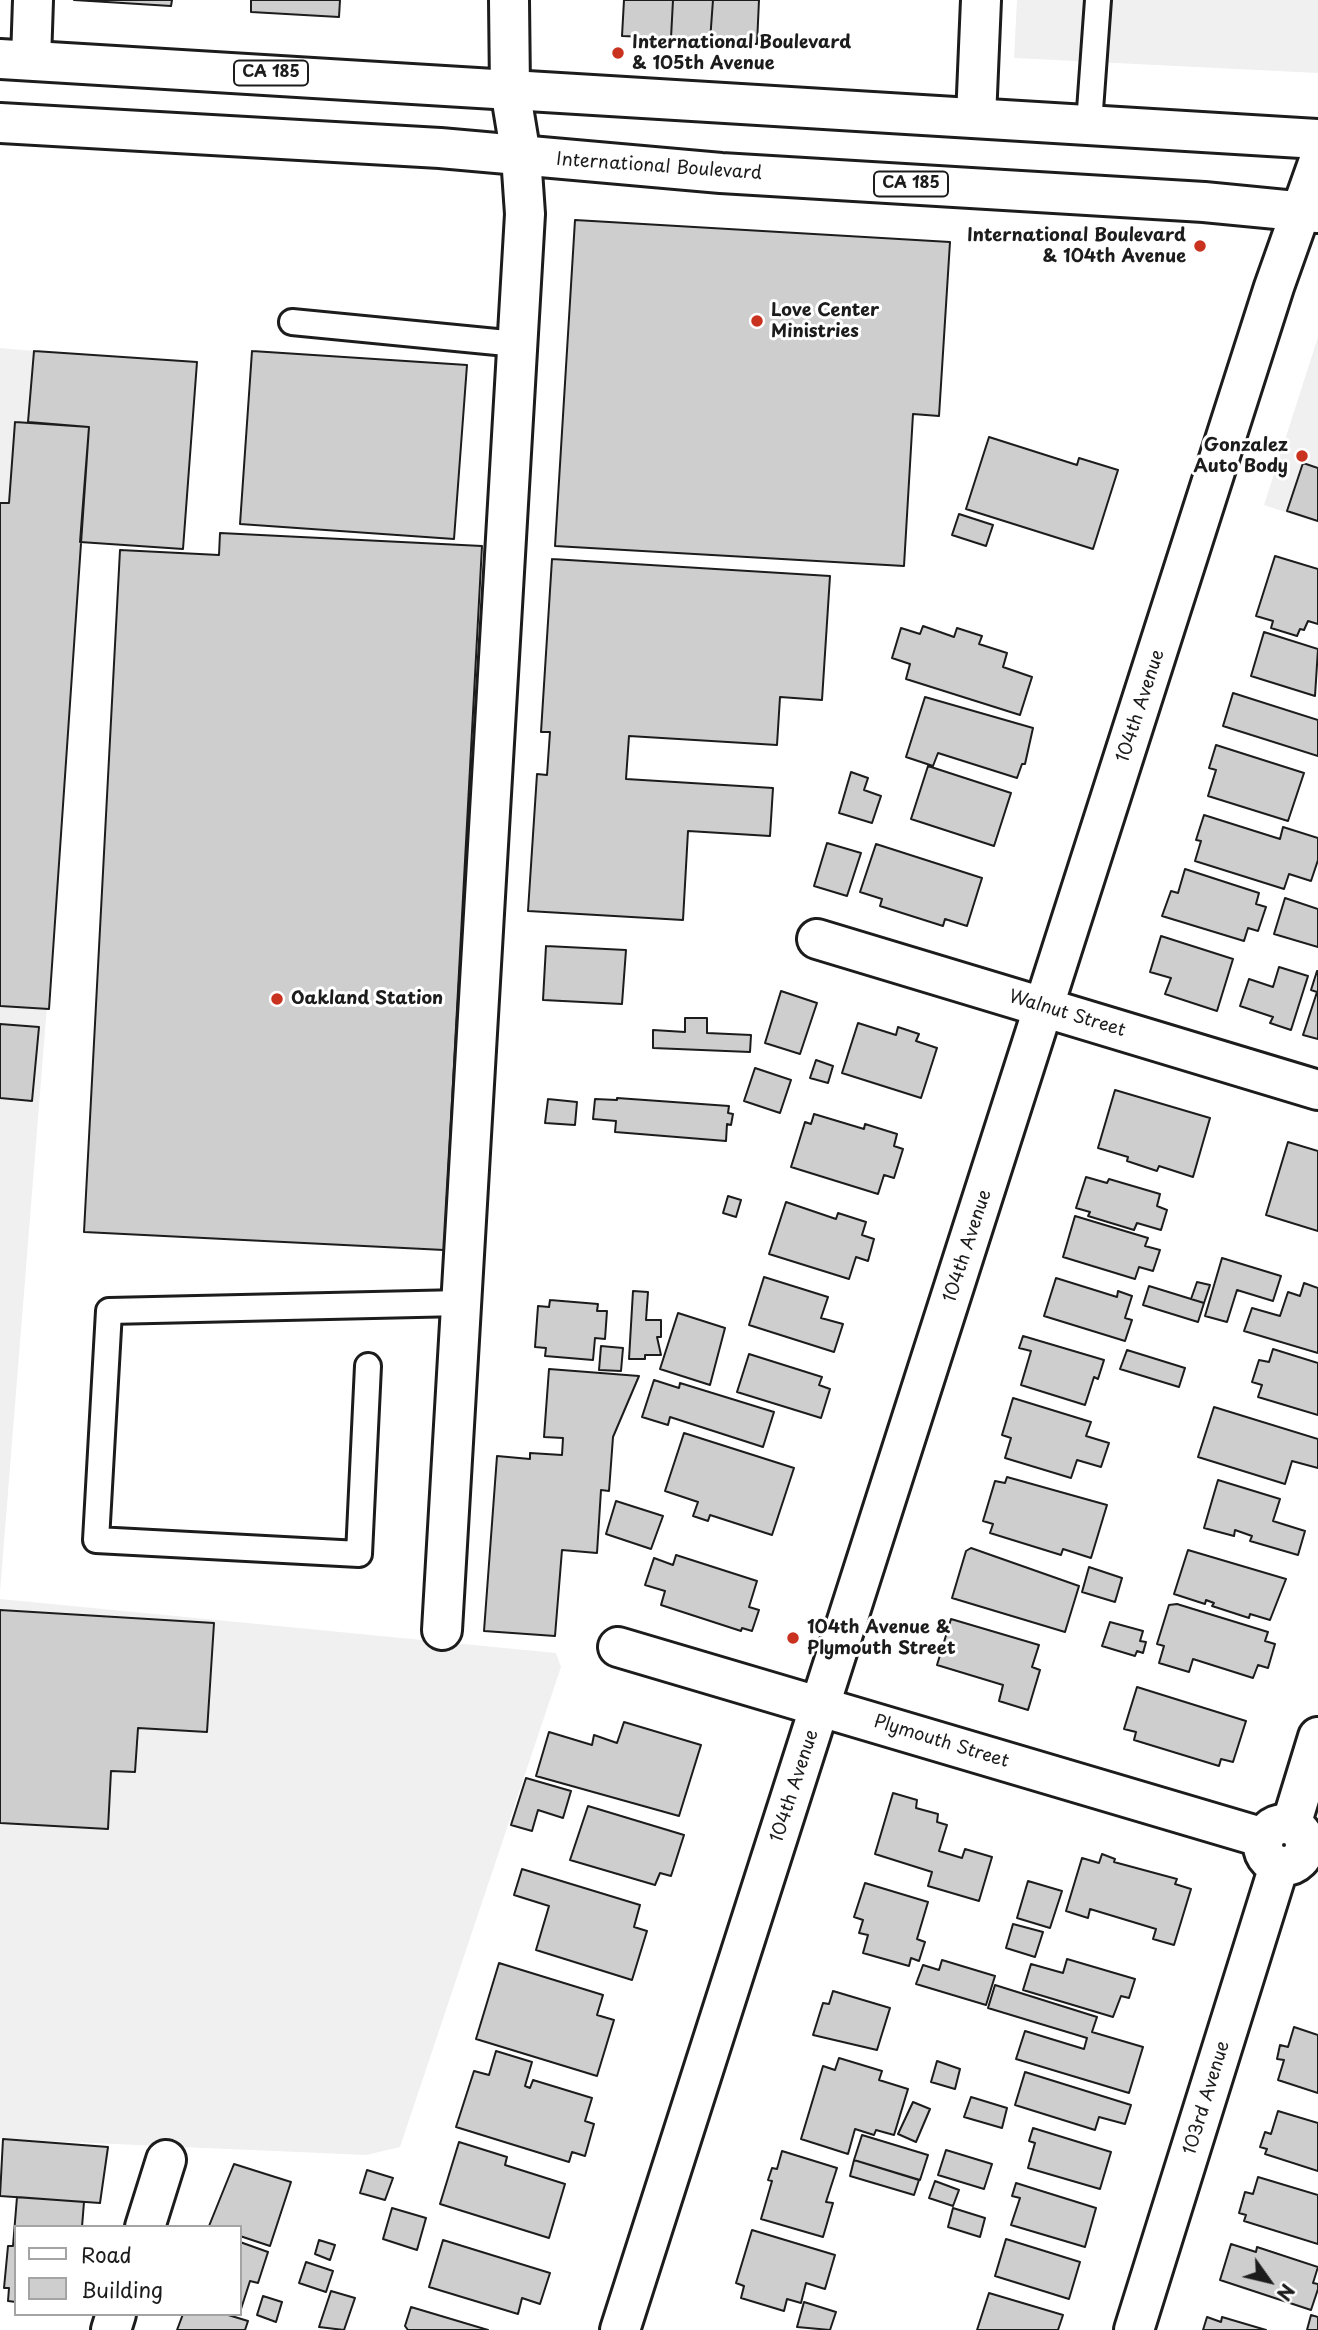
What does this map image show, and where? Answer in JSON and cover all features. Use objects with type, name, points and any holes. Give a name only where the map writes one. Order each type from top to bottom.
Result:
[{"type":"street","points":[[15,60],[33,0]]},
{"type":"street","points":[[442,1630],[461,1303],[482,764],[517,344],[525,214],[510,89],[509,0]]},
{"type":"street","points":[[976,118],[981,0]]},
{"type":"street","name":"CA 185","points":[[15,60],[1318,139]]},
{"type":"street","name":"International Boulevard","points":[[0,123],[520,156],[721,173],[1191,202],[1309,212]]},
{"type":"street","name":"104th Avenue","points":[[620,2330],[1045,1007],[1309,212],[1318,163]]},
{"type":"street","name":"Walnut Street","points":[[817,939],[1318,1090]]},
{"type":"street","name":"Plymouth Street","points":[[618,1647],[1291,1847]]},
{"type":"street","name":"103rd Avenue","points":[[1134,2330],[1291,1847],[1318,1737]]},
{"type":"street","points":[[146,2225],[166,2160]]},
{"type":"lane","points":[[1089,124],[1098,0]]},
{"type":"lane","points":[[292,322],[517,344]]},
{"type":"lane","points":[[368,1366],[359,1554],[96,1540],[109,1311],[461,1303]]},
{"type":"shaded area","points":[[1017,0],[1318,0],[1318,73],[1014,58]]},
{"type":"shaded area","points":[[1318,337],[1318,523],[1264,505]]},
{"type":"shaded area","points":[[0,348],[34,351],[28,422],[89,427],[64,794],[0,1592]]},
{"type":"shaded area","points":[[0,1599],[556,1653],[561,1667],[400,2147],[366,2155],[0,2139]]},
{"type":"building","points":[[74,0],[172,0],[171,6]]},
{"type":"building","points":[[251,0],[340,0],[339,17],[251,12]]},
{"type":"building","points":[[624,0],[673,0],[671,38],[622,36]]},
{"type":"building","points":[[673,0],[713,0],[710,41],[671,38]]},
{"type":"building","points":[[713,0],[759,0],[757,44],[710,41]]},
{"type":"building","name":"Love Center Ministries","points":[[575,220],[950,242],[939,416],[913,414],[904,566],[555,546]]},
{"type":"building","points":[[34,351],[197,362],[183,549],[80,542],[89,427],[28,422]]},
{"type":"building","points":[[252,351],[467,365],[454,539],[240,524]]},
{"type":"building","points":[[15,422],[89,427],[49,1009],[0,1006],[0,503],[9,503]]},
{"type":"building","points":[[989,437],[1077,465],[1079,458],[1118,470],[1093,549],[966,509]]},
{"type":"building","points":[[1303,463],[1318,468],[1318,521],[1287,511]]},
{"type":"building","points":[[959,514],[993,525],[986,546],[952,535]]},
{"type":"building","name":"Oakland Station","points":[[220,533],[482,546],[444,1250],[84,1232],[120,550],[219,555]]},
{"type":"building","points":[[1275,556],[1318,569],[1318,624],[1308,621],[1297,636],[1271,628],[1273,621],[1256,616]]},
{"type":"building","points":[[552,559],[830,576],[822,700],[780,697],[777,745],[629,736],[626,779],[773,788],[770,836],[688,831],[683,920],[528,911],[537,774],[547,775],[550,732],[541,732]]},
{"type":"building","points":[[923,626],[954,637],[957,628],[982,636],[979,644],[1007,653],[1003,667],[1032,677],[1020,715],[906,679],[910,664],[892,658],[901,628],[920,634]]},
{"type":"building","points":[[1264,632],[1318,649],[1315,696],[1251,676]]},
{"type":"building","points":[[1233,693],[1318,720],[1318,756],[1223,726]]},
{"type":"building","points":[[925,697],[1033,728],[1025,764],[1022,764],[1017,778],[938,753],[933,766],[906,757]]},
{"type":"building","points":[[1216,745],[1304,773],[1288,821],[1208,796],[1216,770],[1209,768]]},
{"type":"building","points":[[928,766],[1011,793],[994,846],[911,819]]},
{"type":"building","points":[[851,772],[868,778],[864,790],[881,796],[872,823],[839,813]]},
{"type":"building","points":[[1204,815],[1280,839],[1283,827],[1318,838],[1318,860],[1311,881],[1289,874],[1284,889],[1195,861],[1201,841],[1196,840]]},
{"type":"building","points":[[827,843],[861,853],[847,896],[814,886]]},
{"type":"building","points":[[876,844],[982,878],[967,926],[945,919],[943,926],[880,906],[882,899],[860,892]]},
{"type":"building","points":[[1185,869],[1259,893],[1256,904],[1266,907],[1258,931],[1248,928],[1244,941],[1162,916],[1171,891],[1178,893]]},
{"type":"building","points":[[1285,898],[1318,909],[1318,947],[1274,934]]},
{"type":"building","points":[[1161,936],[1233,959],[1217,1011],[1165,994],[1171,978],[1150,972]]},
{"type":"building","points":[[546,946],[626,950],[622,1004],[543,1000]]},
{"type":"building","points":[[1279,967],[1308,976],[1291,1030],[1270,1023],[1273,1017],[1240,1006],[1249,979],[1273,987]]},
{"type":"building","points":[[1317,971],[1318,1039],[1303,1035],[1317,992],[1311,990]]},
{"type":"building","points":[[781,991],[817,1003],[800,1054],[765,1043]]},
{"type":"building","points":[[685,1018],[707,1018],[707,1033],[751,1035],[750,1052],[653,1048],[653,1030],[685,1032]]},
{"type":"building","points":[[858,1023],[896,1035],[898,1027],[919,1034],[916,1041],[937,1048],[921,1098],[842,1073]]},
{"type":"building","points":[[0,1024],[39,1027],[32,1101],[0,1098]]},
{"type":"building","points":[[816,1060],[833,1066],[828,1083],[810,1078]]},
{"type":"building","points":[[755,1068],[791,1080],[780,1113],[744,1101]]},
{"type":"building","points":[[1115,1090],[1210,1118],[1193,1177],[1159,1166],[1157,1171],[1127,1161],[1128,1157],[1098,1148]]},
{"type":"building","points":[[617,1098],[729,1106],[728,1113],[733,1114],[731,1125],[727,1124],[726,1141],[615,1132],[616,1121],[593,1119],[595,1099]]},
{"type":"building","points":[[548,1099],[577,1102],[575,1125],[545,1123]]},
{"type":"building","points":[[814,1114],[864,1129],[865,1124],[897,1134],[894,1146],[903,1149],[894,1178],[884,1175],[878,1194],[791,1167],[805,1122],[811,1124]]},
{"type":"building","points":[[1288,1142],[1318,1151],[1318,1231],[1266,1215]]},
{"type":"building","points":[[1086,1177],[1107,1183],[1109,1179],[1160,1194],[1157,1206],[1167,1210],[1161,1230],[1137,1223],[1134,1230],[1088,1216],[1090,1212],[1076,1208]]},
{"type":"building","points":[[728,1196],[741,1200],[736,1217],[723,1213]]},
{"type":"building","points":[[786,1202],[836,1219],[838,1213],[866,1222],[862,1235],[874,1239],[868,1261],[856,1257],[849,1279],[769,1254]]},
{"type":"building","points":[[1075,1216],[1148,1238],[1145,1246],[1160,1250],[1153,1271],[1139,1267],[1135,1279],[1063,1257]]},
{"type":"building","points":[[1222,1258],[1281,1276],[1273,1301],[1237,1290],[1227,1322],[1205,1316]]},
{"type":"building","points":[[764,1277],[828,1297],[821,1318],[843,1324],[834,1352],[749,1325]]},
{"type":"building","points":[[1056,1278],[1117,1297],[1118,1291],[1132,1296],[1125,1318],[1132,1320],[1125,1341],[1044,1316]]},
{"type":"building","points":[[1197,1282],[1210,1285],[1204,1303],[1191,1299]]},
{"type":"building","points":[[1304,1283],[1318,1288],[1318,1353],[1244,1331],[1252,1308],[1280,1316],[1288,1292],[1300,1296]]},
{"type":"building","points":[[1149,1286],[1204,1303],[1198,1322],[1143,1305]]},
{"type":"building","points":[[633,1291],[648,1292],[646,1320],[661,1320],[661,1337],[657,1337],[661,1355],[629,1359]]},
{"type":"building","points":[[550,1300],[598,1304],[597,1311],[607,1311],[605,1339],[595,1338],[593,1360],[545,1356],[546,1348],[535,1347],[538,1306],[549,1307]]},
{"type":"building","points":[[678,1313],[725,1328],[710,1385],[660,1369]]},
{"type":"building","points":[[1023,1336],[1104,1360],[1098,1379],[1094,1377],[1085,1405],[1021,1385],[1031,1351],[1019,1348]]},
{"type":"building","points":[[601,1346],[623,1348],[621,1371],[599,1370]]},
{"type":"building","points":[[1273,1349],[1318,1363],[1318,1415],[1258,1397],[1262,1385],[1252,1382],[1259,1360],[1269,1362]]},
{"type":"building","points":[[1127,1350],[1185,1368],[1179,1387],[1120,1369]]},
{"type":"building","points":[[749,1354],[822,1377],[819,1385],[830,1389],[821,1418],[737,1392]]},
{"type":"building","points":[[549,1369],[639,1376],[613,1437],[609,1491],[601,1490],[597,1553],[562,1550],[555,1636],[484,1631],[497,1456],[530,1459],[530,1453],[562,1455],[563,1438],[544,1437]]},
{"type":"building","points":[[654,1380],[679,1388],[680,1383],[774,1412],[763,1447],[670,1417],[668,1425],[642,1417]]},
{"type":"building","points":[[1013,1398],[1091,1422],[1086,1436],[1109,1443],[1101,1467],[1077,1460],[1071,1478],[1005,1458],[1011,1438],[1002,1435]]},
{"type":"building","points":[[1214,1407],[1318,1439],[1318,1468],[1292,1461],[1285,1484],[1198,1457]]},
{"type":"building","points":[[684,1433],[794,1468],[772,1535],[710,1515],[708,1521],[693,1516],[698,1502],[665,1491]]},
{"type":"building","points":[[1007,1477],[1107,1505],[1091,1558],[1063,1549],[1061,1555],[990,1533],[993,1524],[983,1521],[995,1481],[1005,1483]]},
{"type":"building","points":[[1218,1480],[1280,1499],[1273,1521],[1305,1531],[1298,1555],[1250,1541],[1252,1536],[1235,1530],[1234,1536],[1204,1528]]},
{"type":"building","points":[[616,1501],[663,1516],[651,1549],[606,1534]]},
{"type":"building","points":[[971,1548],[1079,1586],[1065,1632],[952,1598],[966,1551]]},
{"type":"building","points":[[1188,1550],[1286,1579],[1270,1620],[1250,1614],[1249,1618],[1212,1606],[1214,1603],[1206,1600],[1205,1604],[1174,1594]]},
{"type":"building","points":[[676,1555],[757,1581],[749,1607],[759,1610],[752,1631],[742,1628],[741,1631],[661,1605],[665,1591],[645,1585],[654,1558],[673,1565]]},
{"type":"building","points":[[1089,1567],[1122,1578],[1115,1602],[1082,1592]]},
{"type":"building","points":[[1177,1604],[1268,1632],[1265,1641],[1275,1644],[1268,1668],[1258,1665],[1253,1678],[1193,1659],[1189,1672],[1159,1663],[1164,1646],[1157,1644],[1169,1605]]},
{"type":"building","points":[[0,1610],[214,1623],[207,1732],[138,1728],[135,1772],[111,1771],[108,1829],[0,1823]]},
{"type":"building","points":[[951,1619],[1039,1645],[1032,1667],[1040,1670],[1028,1710],[999,1701],[1003,1685],[937,1665]]},
{"type":"building","points":[[1110,1622],[1143,1631],[1140,1641],[1146,1642],[1143,1653],[1137,1651],[1135,1656],[1102,1646]]},
{"type":"building","points":[[1137,1687],[1246,1721],[1233,1762],[1221,1759],[1219,1766],[1134,1740],[1136,1732],[1124,1729]]},
{"type":"building","points":[[624,1722],[701,1745],[679,1816],[536,1776],[549,1732],[592,1745],[594,1735],[617,1743]]},
{"type":"building","points":[[526,1778],[571,1791],[563,1818],[538,1810],[532,1831],[511,1825]]},
{"type":"building","points":[[893,1793],[917,1800],[916,1808],[938,1814],[937,1822],[947,1825],[939,1851],[962,1858],[965,1849],[992,1857],[979,1901],[928,1886],[932,1872],[875,1854]]},
{"type":"building","points":[[588,1806],[684,1835],[671,1876],[660,1873],[655,1885],[570,1860]]},
{"type":"building","points":[[1102,1854],[1115,1859],[1114,1862],[1177,1879],[1175,1884],[1191,1889],[1174,1945],[1153,1939],[1156,1929],[1090,1909],[1088,1918],[1066,1911],[1082,1858],[1099,1863]]},
{"type":"building","points":[[522,1869],[640,1905],[634,1927],[647,1931],[632,1980],[536,1950],[549,1906],[514,1895]]},
{"type":"building","points":[[1028,1881],[1062,1891],[1050,1928],[1017,1918]]},
{"type":"building","points":[[865,1883],[928,1902],[917,1939],[925,1942],[919,1961],[911,1958],[909,1966],[863,1953],[868,1935],[859,1933],[863,1920],[854,1917]]},
{"type":"building","points":[[1013,1924],[1043,1932],[1035,1957],[1006,1948]]},
{"type":"building","points":[[1067,1959],[1135,1979],[1129,1998],[1121,1996],[1113,2017],[1023,1990],[1031,1964],[1063,1973]]},
{"type":"building","points":[[942,1960],[995,1976],[986,2005],[916,1984],[923,1965],[939,1970]]},
{"type":"building","points":[[499,1963],[603,1995],[597,2015],[614,2020],[597,2076],[476,2039]]},
{"type":"building","points":[[995,1985],[1097,2017],[1092,2032],[1143,2047],[1129,2093],[1016,2059],[1025,2031],[1084,2049],[1087,2038],[988,2008]]},
{"type":"building","points":[[833,1991],[890,2008],[877,2050],[813,2035],[823,2003],[829,2004]]},
{"type":"building","points":[[1294,2027],[1318,2035],[1318,2093],[1278,2080],[1284,2060],[1277,2059],[1280,2045],[1288,2047]]},
{"type":"building","points":[[496,2051],[532,2062],[525,2086],[530,2088],[533,2080],[592,2098],[585,2121],[594,2124],[585,2156],[572,2152],[569,2162],[456,2127],[474,2071],[489,2075]]},
{"type":"building","points":[[839,2058],[882,2071],[879,2080],[908,2089],[894,2135],[876,2130],[874,2135],[855,2129],[848,2154],[801,2139],[823,2066],[835,2070]]},
{"type":"building","points":[[937,2061],[960,2069],[955,2089],[931,2082]]},
{"type":"building","points":[[1025,2072],[1131,2105],[1125,2124],[1099,2117],[1095,2130],[1015,2105]]},
{"type":"building","points":[[971,2097],[1007,2108],[1002,2128],[964,2117]]},
{"type":"building","points":[[913,2102],[930,2109],[916,2142],[898,2134]]},
{"type":"building","points":[[1278,2111],[1318,2123],[1318,2171],[1265,2154],[1267,2149],[1260,2147],[1265,2132],[1271,2134]]},
{"type":"building","points":[[1033,2128],[1111,2152],[1100,2189],[1028,2168],[1035,2143],[1029,2141]]},
{"type":"building","points":[[862,2135],[928,2155],[920,2180],[854,2160]]},
{"type":"building","points":[[3,2139],[108,2147],[100,2203],[0,2196]]},
{"type":"building","points":[[459,2142],[507,2157],[505,2165],[565,2184],[549,2238],[440,2204]]},
{"type":"building","points":[[946,2150],[992,2164],[984,2189],[938,2175]]},
{"type":"building","points":[[782,2151],[837,2168],[826,2202],[833,2203],[823,2237],[761,2219],[772,2181],[768,2180],[772,2168],[777,2169]]},
{"type":"building","points":[[854,2160],[919,2180],[914,2195],[850,2176]]},
{"type":"building","points":[[234,2164],[291,2182],[270,2246],[242,2237],[242,2225],[209,2225]]},
{"type":"building","points":[[367,2170],[393,2178],[385,2200],[360,2193]]},
{"type":"building","points":[[1258,2177],[1318,2195],[1318,2244],[1244,2221],[1246,2215],[1239,2213],[1245,2192],[1253,2194]]},
{"type":"building","points":[[935,2181],[959,2190],[953,2206],[929,2198]]},
{"type":"building","points":[[1016,2183],[1096,2208],[1085,2247],[1011,2225],[1020,2198],[1012,2196]]},
{"type":"building","points":[[17,2197],[84,2202],[82,2225],[15,2225]]},
{"type":"building","points":[[392,2208],[426,2218],[417,2250],[383,2239]]},
{"type":"building","points":[[953,2208],[985,2218],[980,2237],[948,2227]]},
{"type":"building","points":[[752,2230],[835,2255],[825,2289],[806,2283],[801,2303],[787,2299],[784,2311],[741,2298],[744,2286],[736,2283]]},
{"type":"building","points":[[14,2234],[14,2302],[8,2301],[9,2288],[4,2288],[8,2246],[13,2246]]},
{"type":"building","points":[[1006,2239],[1080,2262],[1069,2299],[995,2276]]},
{"type":"building","points":[[319,2240],[335,2245],[330,2260],[315,2254]]},
{"type":"building","points":[[443,2240],[550,2273],[540,2304],[522,2298],[518,2314],[429,2287]]},
{"type":"building","points":[[242,2243],[268,2252],[258,2283],[250,2281],[242,2306]]},
{"type":"building","points":[[1231,2244],[1256,2252],[1257,2247],[1318,2267],[1313,2283],[1318,2284],[1318,2289],[1311,2310],[1220,2280]]},
{"type":"building","points":[[306,2262],[333,2271],[326,2292],[299,2283]]},
{"type":"building","points":[[331,2291],[355,2298],[344,2330],[319,2327]]},
{"type":"building","points":[[989,2293],[1063,2315],[1058,2330],[977,2330]]},
{"type":"building","points":[[263,2296],[282,2302],[276,2322],[257,2315]]},
{"type":"building","points":[[804,2302],[836,2312],[830,2330],[797,2327]]},
{"type":"building","points":[[411,2307],[488,2330],[408,2330],[405,2326]]},
{"type":"building","points":[[1311,2315],[1318,2317],[1318,2330],[1307,2330]]},
{"type":"building","points":[[182,2316],[232,2316],[248,2321],[245,2330],[177,2330]]},
{"type":"building","points":[[1207,2317],[1221,2322],[1222,2317],[1266,2330],[1203,2330]]},
{"type":"place","name":"International Boulevard & 105th Avenue","points":[[618,53]]},
{"type":"place","name":"International Boulevard & 104th Avenue","points":[[1200,246]]},
{"type":"place","name":"Love Center Ministries","points":[[757,321]]},
{"type":"place","name":"Gonzalez Auto Body","points":[[1302,456]]},
{"type":"place","name":"Oakland Station","points":[[277,999]]},
{"type":"place","name":"104th Avenue & Plymouth Street","points":[[793,1638]]}]
